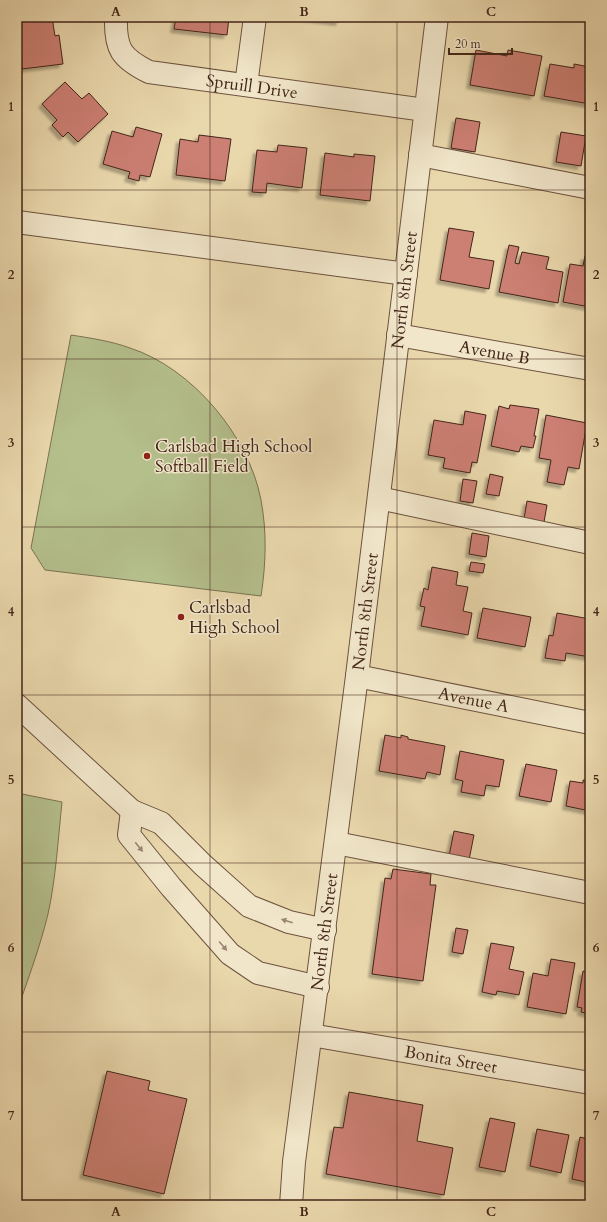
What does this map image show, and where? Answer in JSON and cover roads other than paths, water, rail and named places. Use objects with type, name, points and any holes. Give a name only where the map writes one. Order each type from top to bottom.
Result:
[{"type":"street","name":"Spruill Drive","points":[[116,17],[117,37],[120,50],[131,62],[149,72],[425,110]]},
{"type":"street","points":[[246,85],[255,17]]},
{"type":"street","name":"North 8th Street","points":[[291,1205],[294,1162],[358,676],[437,17]]},
{"type":"street","points":[[420,155],[590,188]]},
{"type":"street","points":[[17,222],[406,274]]},
{"type":"street","name":"Avenue B","points":[[398,335],[590,369]]},
{"type":"street","points":[[379,498],[590,543]]},
{"type":"street","name":"Avenue A","points":[[358,676],[590,723]]},
{"type":"street","points":[[17,705],[132,811],[161,823],[203,865],[249,906],[284,920],[325,930]]},
{"type":"street","points":[[132,811],[129,835],[230,954],[258,974],[318,987]]},
{"type":"street","points":[[336,843],[590,893]]},
{"type":"street","name":"Bonita Street","points":[[311,1035],[590,1083]]},
{"type":"place","name":"Carlsbad High School Softball Field","points":[[147,456]]},
{"type":"place","name":"Carlsbad High School","points":[[181,617]]}]
